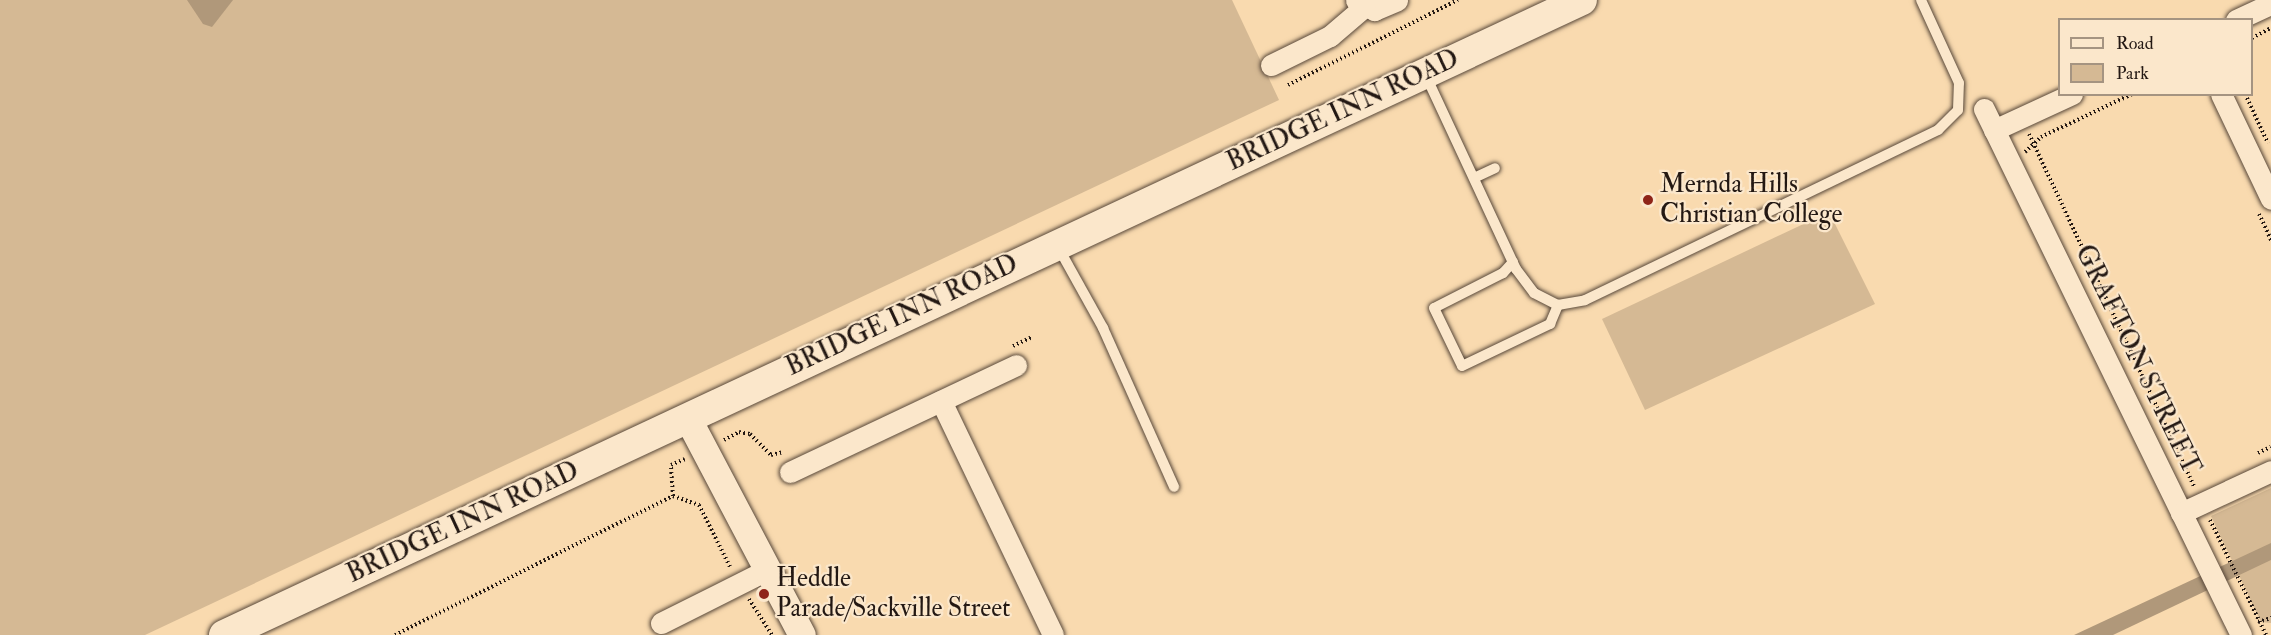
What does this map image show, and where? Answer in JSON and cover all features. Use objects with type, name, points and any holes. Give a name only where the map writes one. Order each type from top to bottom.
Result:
[{"type":"main road","name":"BRIDGE INN ROAD","points":[[224,635],[1582,0]]},
{"type":"street","points":[[1271,64],[1330,36],[1360,4],[1381,9],[1397,0]]},
{"type":"street","points":[[2240,18],[2271,4]]},
{"type":"street","points":[[1994,130],[2068,96]]},
{"type":"street","points":[[2222,96],[2271,199]]},
{"type":"street","name":"GRAFTON STREET","points":[[1984,110],[2237,627]]},
{"type":"street","points":[[790,472],[1016,365]]},
{"type":"street","points":[[941,401],[1053,635]]},
{"type":"street","points":[[687,417],[802,635]]},
{"type":"street","points":[[2181,513],[2271,471]]},
{"type":"street","points":[[661,623],[766,570]]},
{"type":"lane","points":[[1424,73],[1513,262],[1534,293],[1558,305],[1585,300],[1938,130],[1958,110],[1959,83],[1921,0]]},
{"type":"lane","points":[[1473,178],[1495,168]]},
{"type":"lane","points":[[1056,244],[1102,328],[1174,487]]},
{"type":"lane","points":[[1513,262],[1503,273],[1434,308],[1462,366],[1550,324],[1558,305]]},
{"type":"path","points":[[1288,85],[1458,0]]},
{"type":"path","points":[[2253,37],[2271,28]]},
{"type":"path","points":[[2009,160],[2035,146],[2042,137],[2128,96]]},
{"type":"path","points":[[2247,96],[2271,148]]},
{"type":"path","points":[[2021,118],[2266,635]]},
{"type":"path","points":[[673,496],[699,505],[740,585],[772,635]]},
{"type":"green space","points":[[0,0],[1232,0],[1279,100],[145,635],[0,635]]},
{"type":"green space","points":[[1829,212],[1875,304],[1645,410],[1602,319]]},
{"type":"green space","points":[[2271,488],[2271,623],[2261,622],[2211,516]]},
{"type":"shaded area","points":[[187,0],[233,0],[212,27],[203,24]]},
{"type":"shaded area","points":[[2271,543],[2271,560],[2113,635],[2074,635]]},
{"type":"place","name":"Mernda Hills Christian College","points":[[1648,200]]},
{"type":"place","name":"Heddle Parade/Sackville Street","points":[[764,594]]}]
